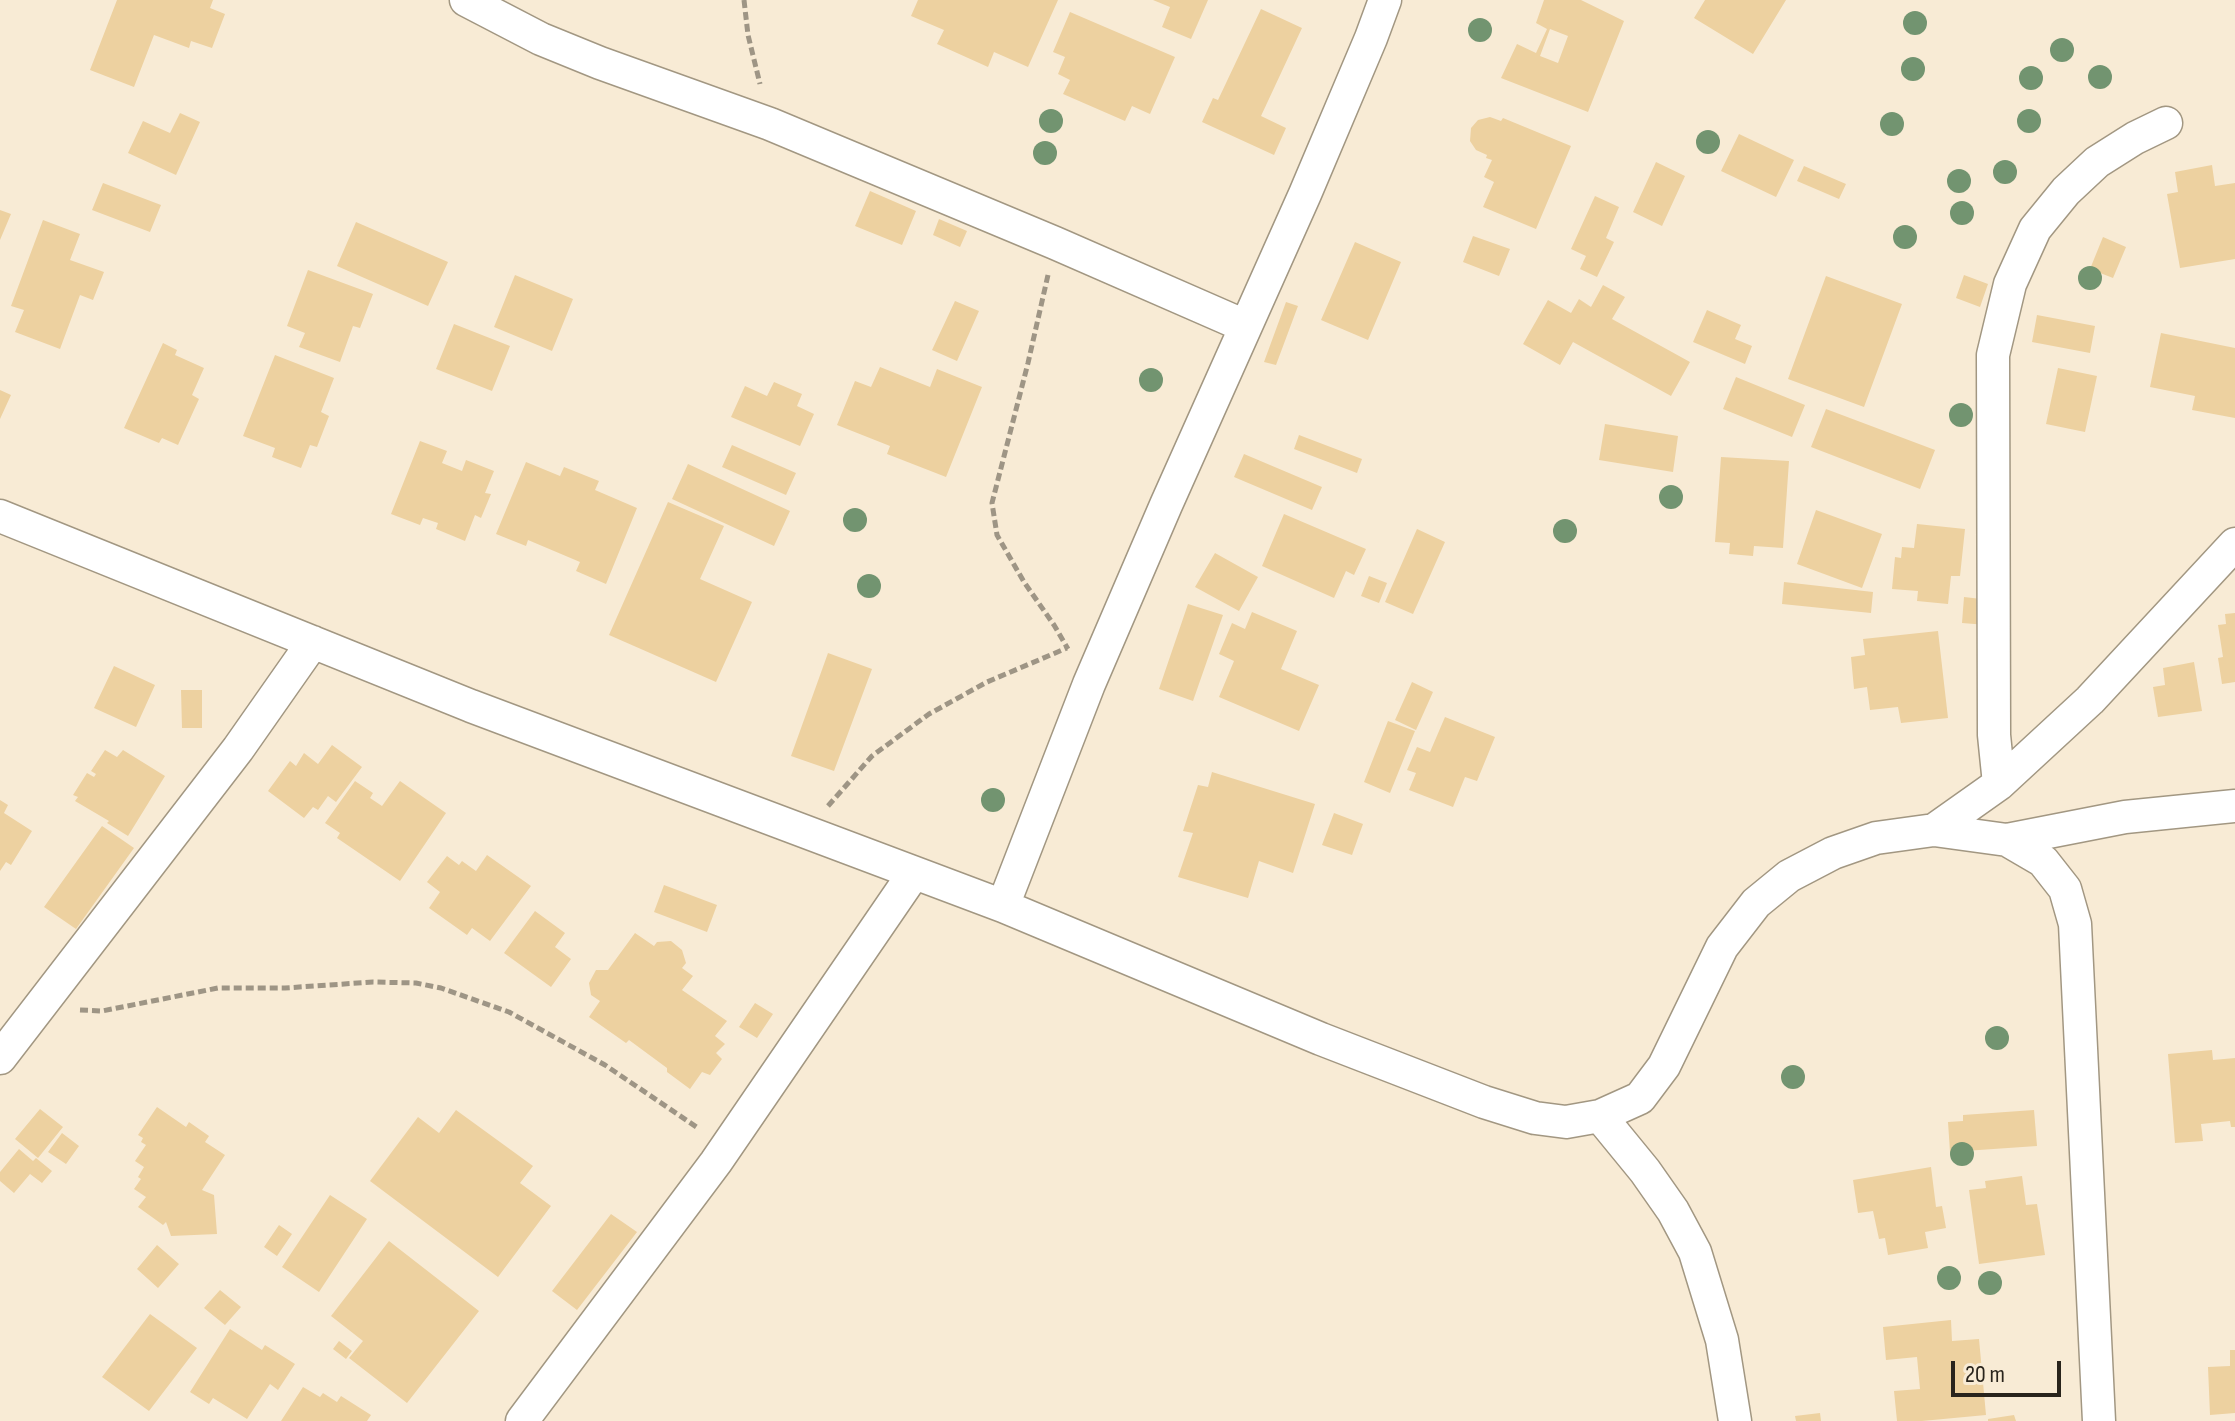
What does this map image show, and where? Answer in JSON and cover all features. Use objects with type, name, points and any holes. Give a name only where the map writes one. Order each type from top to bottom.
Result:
[{"type":"street","points":[[466,0],[541,39],[770,124],[1245,326]]},
{"type":"street","points":[[1003,906],[1089,684],[1305,194],[1385,0]]},
{"type":"street","points":[[1999,784],[1994,735],[1993,355],[2010,284],[2035,229],[2066,191],[2097,162],[2166,123]]},
{"type":"street","points":[[0,516],[471,706],[1003,906],[1321,1039],[1484,1102],[1535,1118],[1566,1122],[1600,1116],[1640,1098],[1664,1066],[1722,947],[1756,903],[1789,876],[1833,853],[1876,838],[1934,830],[2007,840],[2125,817],[2235,806]]},
{"type":"street","points":[[1934,830],[1999,784],[2090,700],[2235,544]]},
{"type":"street","points":[[0,1058],[238,749],[313,642]]},
{"type":"street","points":[[2007,840],[2043,861],[2065,889],[2075,924],[2099,1421]]},
{"type":"street","points":[[522,1421],[725,1147],[914,873]]},
{"type":"street","points":[[1600,1116],[1673,1211],[1695,1252],[1722,1340],[1735,1421]]},
{"type":"path","points":[[744,0],[748,35],[770,124]]},
{"type":"path","points":[[1055,243],[992,503],[997,535],[1089,684]]},
{"type":"path","points":[[806,832],[872,756],[929,714],[987,682],[1068,648]]},
{"type":"path","points":[[37,1010],[102,1011],[218,988],[416,983],[441,988],[509,1012],[605,1065],[725,1147]]},
{"type":"building","points":[[117,0],[213,0],[210,8],[225,14],[212,48],[191,41],[189,48],[154,35],[134,87],[90,70]]},
{"type":"building","points":[[918,0],[1058,0],[1028,67],[994,52],[988,67],[937,44],[944,30],[911,16]]},
{"type":"building","points":[[1153,0],[1208,0],[1191,39],[1162,27],[1170,7]]},
{"type":"building","points":[[1544,0],[1581,0],[1624,21],[1588,112],[1501,78],[1517,44],[1536,53],[1547,29],[1536,23]],"holes":[[[1550,29],[1568,36],[1558,63],[1540,56]]]},
{"type":"building","points":[[1705,0],[1786,0],[1753,54],[1694,18]]},
{"type":"building","points":[[1261,9],[1302,28],[1261,116],[1286,128],[1274,155],[1202,122],[1213,98],[1218,100]]},
{"type":"building","points":[[1070,12],[1175,57],[1150,114],[1132,106],[1125,121],[1063,94],[1070,80],[1058,74],[1065,57],[1053,52]]},
{"type":"building","points":[[180,113],[200,122],[176,175],[128,153],[143,121],[170,133]]},
{"type":"building","points":[[1490,117],[1501,121],[1503,118],[1571,146],[1536,229],[1483,207],[1494,182],[1484,177],[1492,160],[1476,150],[1470,141],[1471,128],[1478,120]]},
{"type":"building","points":[[1739,134],[1794,160],[1776,197],[1721,171]]},
{"type":"building","points":[[1656,162],[1685,176],[1662,226],[1633,212]]},
{"type":"building","points":[[2212,165],[2215,186],[2235,183],[2235,259],[2180,268],[2167,194],[2178,192],[2175,172]]},
{"type":"building","points":[[1804,166],[1846,184],[1839,199],[1797,181]]},
{"type":"building","points":[[103,183],[161,205],[150,232],[92,210]]},
{"type":"building","points":[[870,191],[916,211],[902,245],[855,226]]},
{"type":"building","points":[[1595,196],[1619,207],[1606,238],[1614,242],[1597,277],[1580,269],[1586,256],[1571,249]]},
{"type":"building","points":[[0,210],[11,214],[0,240]]},
{"type":"building","points":[[939,219],[967,231],[960,247],[933,235]]},
{"type":"building","points":[[43,220],[80,234],[70,260],[104,272],[93,300],[80,295],[60,349],[15,332],[24,310],[11,306]]},
{"type":"building","points":[[356,222],[448,262],[428,306],[337,266]]},
{"type":"building","points":[[1473,236],[1510,249],[1499,276],[1463,262]]},
{"type":"building","points":[[2103,237],[2126,247],[2113,278],[2090,269]]},
{"type":"building","points":[[1355,242],[1401,262],[1368,340],[1321,320]]},
{"type":"building","points":[[308,270],[373,294],[360,328],[353,326],[340,362],[299,347],[305,333],[287,326]]},
{"type":"building","points":[[515,275],[573,299],[552,351],[494,327]]},
{"type":"building","points":[[1964,275],[1988,284],[1980,307],[1956,298]]},
{"type":"building","points":[[1826,276],[1902,304],[1864,407],[1788,379]]},
{"type":"building","points":[[1603,285],[1625,297],[1612,319],[1690,362],[1671,396],[1573,342],[1560,365],[1523,344],[1548,300],[1571,313],[1579,299],[1591,307]]},
{"type":"building","points":[[955,301],[979,311],[957,361],[932,350]]},
{"type":"building","points":[[1286,302],[1298,306],[1276,365],[1264,362]]},
{"type":"building","points":[[1707,310],[1741,325],[1735,339],[1752,346],[1745,364],[1693,342]]},
{"type":"building","points":[[2037,315],[2095,326],[2090,353],[2032,342]]},
{"type":"building","points":[[454,324],[510,346],[492,391],[436,369]]},
{"type":"building","points":[[2161,333],[2235,348],[2235,418],[2192,410],[2195,396],[2150,387]]},
{"type":"building","points":[[163,343],[177,350],[175,355],[204,368],[192,395],[199,399],[178,445],[162,438],[159,443],[124,428]]},
{"type":"building","points":[[275,355],[334,378],[321,412],[329,416],[317,447],[310,445],[301,468],[272,457],[275,448],[243,436]]},
{"type":"building","points":[[880,367],[930,387],[937,369],[982,387],[946,477],[887,454],[890,446],[837,425],[855,381],[871,387]]},
{"type":"building","points":[[2058,368],[2097,376],[2085,432],[2046,424]]},
{"type":"building","points":[[1736,377],[1805,405],[1792,437],[1723,409]]},
{"type":"building","points":[[774,382],[802,394],[797,406],[814,414],[800,446],[731,417],[745,386],[767,396]]},
{"type":"building","points":[[0,390],[11,395],[0,419]]},
{"type":"building","points":[[1826,409],[1935,450],[1920,489],[1811,447]]},
{"type":"building","points":[[1605,424],[1678,436],[1673,472],[1599,460]]},
{"type":"building","points":[[1299,435],[1362,459],[1357,473],[1294,449]]},
{"type":"building","points":[[420,441],[447,451],[442,463],[462,471],[466,460],[494,471],[485,493],[491,494],[481,518],[475,515],[465,541],[436,529],[438,523],[423,518],[420,525],[391,514]]},
{"type":"building","points":[[732,445],[796,473],[786,495],[722,467]]},
{"type":"building","points":[[1244,454],[1322,487],[1312,510],[1234,477]]},
{"type":"building","points":[[1721,457],[1789,461],[1783,548],[1754,546],[1753,556],[1729,554],[1730,543],[1715,542]]},
{"type":"building","points":[[526,462],[560,476],[564,467],[599,481],[595,490],[637,508],[606,584],[576,571],[580,562],[528,540],[526,546],[496,534]]},
{"type":"building","points":[[688,464],[790,511],[774,546],[672,499]]},
{"type":"building","points":[[668,502],[724,526],[700,579],[752,602],[716,682],[609,635]]},
{"type":"building","points":[[1816,510],[1882,534],[1862,588],[1797,564]]},
{"type":"building","points":[[1284,514],[1366,549],[1354,575],[1346,571],[1334,598],[1262,566]]},
{"type":"building","points":[[1917,524],[1965,529],[1960,576],[1951,576],[1948,604],[1917,601],[1918,591],[1892,589],[1895,557],[1901,558],[1902,547],[1914,548]]},
{"type":"building","points":[[1417,529],[1445,542],[1413,614],[1385,602]]},
{"type":"building","points":[[1215,553],[1258,577],[1239,611],[1195,587]]},
{"type":"building","points":[[1369,576],[1387,583],[1379,603],[1361,596]]},
{"type":"building","points":[[1784,582],[1873,592],[1871,613],[1782,604]]},
{"type":"building","points":[[1964,597],[1990,600],[1987,625],[1962,623]]},
{"type":"building","points":[[1188,604],[1223,615],[1193,701],[1159,689]]},
{"type":"building","points":[[1252,612],[1297,631],[1281,669],[1319,685],[1299,731],[1219,697],[1234,661],[1219,654],[1232,623],[1245,629]]},
{"type":"building","points":[[2235,613],[2235,682],[2222,684],[2218,658],[2223,657],[2218,625],[2226,624],[2225,614]]},
{"type":"building","points":[[1938,631],[1948,718],[1901,723],[1898,707],[1870,710],[1867,687],[1854,689],[1851,657],[1865,655],[1863,639]]},
{"type":"building","points":[[828,653],[872,669],[834,771],[791,756]]},
{"type":"building","points":[[2194,662],[2202,711],[2158,717],[2153,687],[2165,685],[2163,668]]},
{"type":"building","points":[[114,666],[155,685],[136,727],[94,708]]},
{"type":"building","points":[[1412,682],[1433,692],[1416,730],[1395,720]]},
{"type":"building","points":[[181,690],[202,690],[202,728],[182,728]]},
{"type":"building","points":[[1445,717],[1495,737],[1477,781],[1465,777],[1453,807],[1409,790],[1416,773],[1407,770],[1417,747],[1430,752]]},
{"type":"building","points":[[1388,721],[1415,731],[1390,793],[1364,782]]},
{"type":"building","points":[[332,745],[362,767],[336,802],[328,796],[318,810],[313,807],[304,818],[268,791],[290,761],[296,766],[304,753],[318,764]]},
{"type":"building","points":[[105,750],[117,757],[123,750],[165,776],[128,836],[75,801],[78,797],[73,795],[87,773],[94,777],[96,774],[91,771]]},
{"type":"building","points":[[1212,772],[1315,804],[1293,873],[1259,861],[1248,898],[1178,877],[1193,833],[1183,831],[1198,785],[1208,787]]},
{"type":"building","points":[[355,781],[373,793],[370,798],[382,806],[400,781],[446,813],[400,881],[337,838],[340,833],[325,823]]},
{"type":"building","points":[[0,800],[8,805],[4,813],[32,831],[11,865],[6,862],[0,871]]},
{"type":"building","points":[[1334,813],[1363,824],[1352,855],[1322,845]]},
{"type":"building","points":[[102,826],[134,848],[76,929],[44,907]]},
{"type":"building","points":[[487,855],[531,886],[490,941],[472,928],[467,935],[429,908],[440,892],[427,882],[447,856],[459,865],[462,861],[476,871]]},
{"type":"building","points":[[664,885],[717,905],[707,932],[654,912]]},
{"type":"building","points":[[535,911],[565,933],[555,947],[571,959],[551,987],[504,953]]},
{"type":"building","points":[[635,933],[654,946],[657,942],[671,941],[682,950],[686,963],[682,968],[693,976],[682,990],[727,1021],[715,1036],[725,1044],[716,1053],[722,1059],[710,1075],[702,1072],[690,1089],[629,1040],[626,1043],[589,1017],[600,1001],[591,995],[589,983],[596,970],[608,970]]},
{"type":"building","points":[[755,1003],[773,1014],[757,1038],[739,1027]]},
{"type":"building","points":[[2212,1050],[2213,1060],[2235,1058],[2235,1127],[2231,1127],[2230,1121],[2201,1124],[2203,1141],[2175,1143],[2168,1054]]},
{"type":"building","points":[[157,1107],[186,1127],[189,1122],[209,1136],[205,1142],[225,1155],[202,1190],[214,1195],[217,1234],[171,1236],[166,1222],[163,1225],[138,1207],[146,1197],[134,1189],[144,1167],[135,1161],[146,1145],[138,1135]]},
{"type":"building","points":[[40,1109],[63,1127],[38,1158],[15,1139]]},
{"type":"building","points":[[456,1110],[533,1166],[520,1183],[551,1206],[498,1277],[370,1181],[418,1117],[439,1133]]},
{"type":"building","points":[[2034,1110],[2037,1146],[1950,1152],[1948,1122],[1963,1121],[1963,1115]]},
{"type":"building","points":[[62,1133],[79,1146],[66,1164],[48,1152]]},
{"type":"building","points":[[19,1149],[52,1171],[42,1183],[30,1174],[14,1193],[0,1181],[0,1172]]},
{"type":"building","points":[[1931,1167],[1936,1207],[1942,1206],[1946,1228],[1925,1232],[1928,1248],[1888,1255],[1885,1238],[1879,1239],[1873,1211],[1858,1213],[1853,1180]]},
{"type":"building","points":[[2022,1176],[2026,1205],[2037,1204],[2045,1255],[1979,1264],[1969,1190],[1986,1188],[1985,1181]]},
{"type":"building","points":[[330,1195],[367,1219],[319,1292],[282,1267]]},
{"type":"building","points":[[611,1214],[637,1232],[577,1310],[552,1291]]},
{"type":"building","points":[[279,1225],[292,1234],[277,1256],[264,1247]]},
{"type":"building","points":[[389,1241],[479,1311],[407,1403],[349,1358],[363,1341],[331,1316]]},
{"type":"building","points":[[157,1245],[179,1264],[158,1288],[137,1269]]},
{"type":"building","points":[[220,1290],[241,1307],[225,1325],[204,1308]]},
{"type":"building","points":[[150,1314],[197,1348],[149,1411],[102,1377]]},
{"type":"building","points":[[1951,1320],[1952,1341],[1979,1339],[1986,1415],[1897,1421],[1894,1391],[1920,1389],[1917,1357],[1886,1360],[1883,1327]]},
{"type":"building","points":[[230,1329],[262,1350],[265,1345],[295,1364],[278,1390],[270,1384],[247,1419],[213,1398],[209,1404],[190,1392]]},
{"type":"building","points":[[339,1341],[352,1351],[346,1359],[333,1349]]},
{"type":"building","points":[[2230,1350],[2235,1350],[2235,1413],[2210,1415],[2208,1367],[2230,1366]]},
{"type":"building","points":[[303,1387],[320,1397],[323,1393],[337,1402],[341,1396],[371,1415],[367,1421],[281,1421]]},
{"type":"building","points":[[1820,1413],[1821,1421],[1796,1421],[1795,1416]]},
{"type":"building","points":[[2014,1415],[2016,1421],[1988,1421],[1988,1419]]}]
